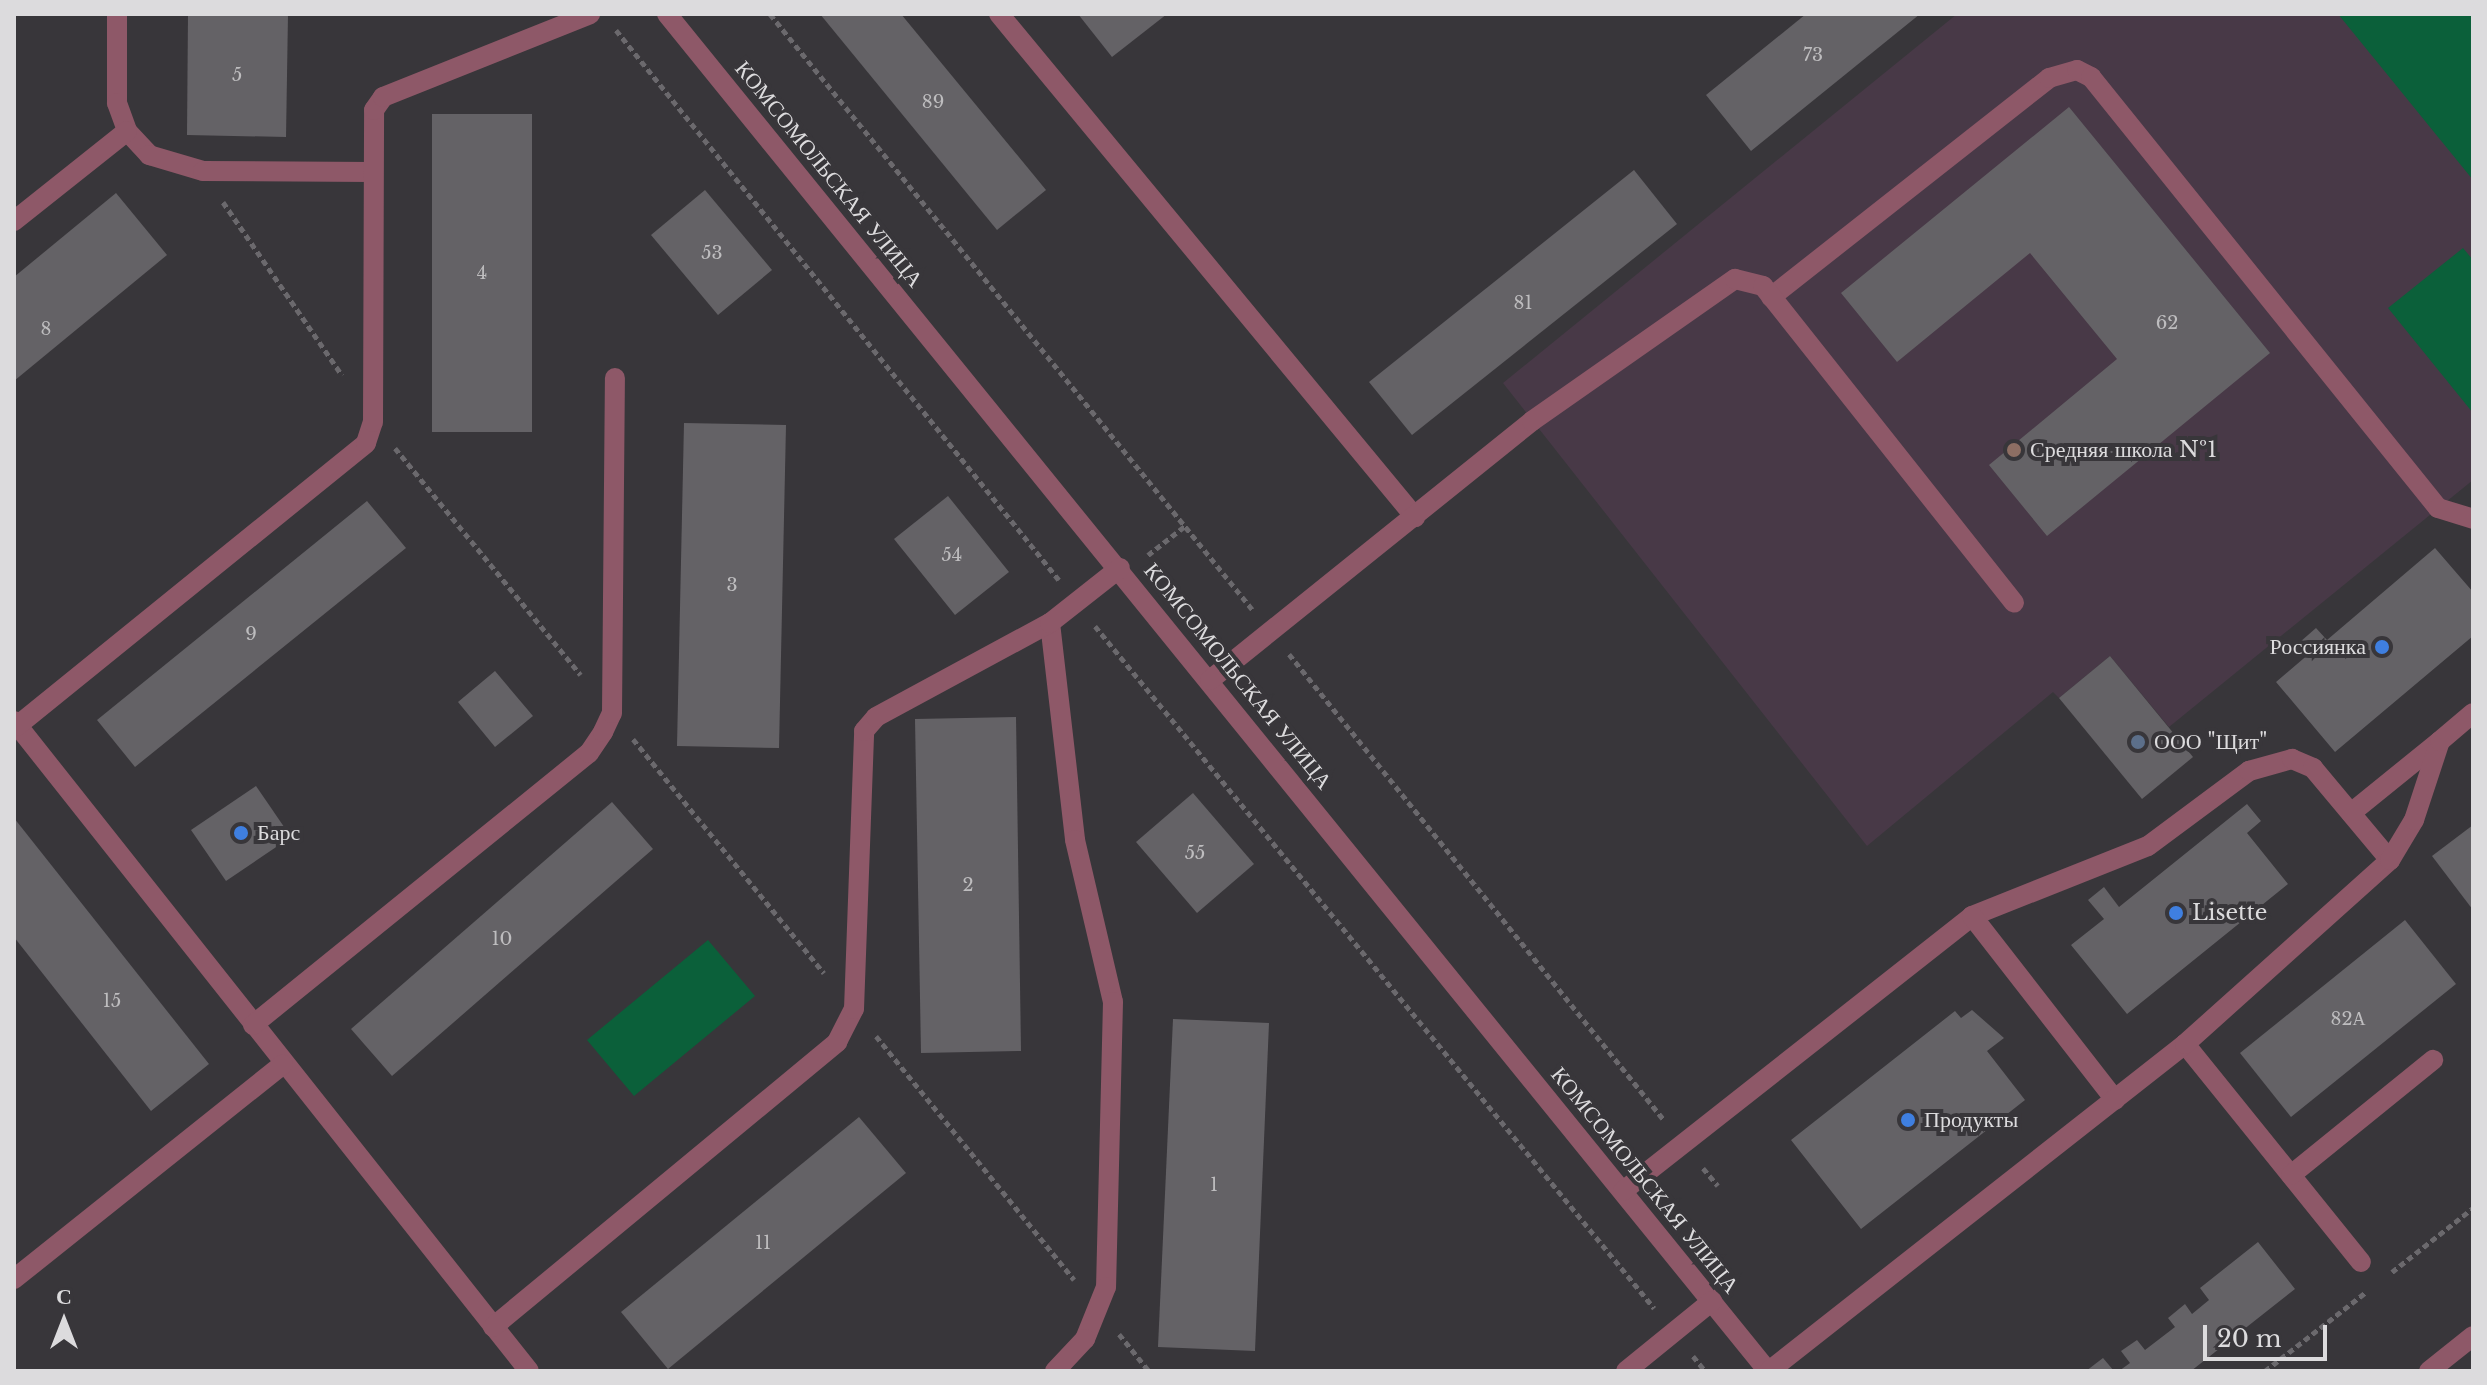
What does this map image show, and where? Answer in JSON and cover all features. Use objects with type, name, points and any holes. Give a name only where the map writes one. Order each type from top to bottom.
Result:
[{"type":"street","points":[[117,14],[117,103],[127,131],[149,155],[203,171],[372,172]]},
{"type":"street","points":[[529,1371],[16,724],[356,453],[373,422],[372,172],[374,110],[383,97],[590,14]]},
{"type":"street","name":"КОМСОМОЛЬСКАЯ УЛИЦА","points":[[667,14],[1120,568],[1769,1371]]},
{"type":"street","points":[[999,14],[1415,517]]},
{"type":"street","points":[[1771,297],[2049,78],[2077,70],[2091,77],[2438,508],[2473,519]]},
{"type":"street","points":[[14,221],[127,131]]},
{"type":"street","points":[[1210,680],[1415,517],[1718,285],[1752,279],[1771,297],[2014,603]]},
{"type":"street","points":[[253,1025],[589,753],[612,713],[615,378]]},
{"type":"street","points":[[493,1327],[824,1058],[854,1009],[864,731],[876,717],[1050,623],[1120,568]]},
{"type":"street","points":[[1050,623],[1075,840],[1113,1002],[1106,1287],[1085,1339],[1055,1371]]},
{"type":"street","points":[[2351,813],[2473,713]]},
{"type":"street","points":[[1769,1371],[2185,1044],[2390,860],[2414,820],[2440,741]]},
{"type":"street","points":[[1623,1191],[1972,916],[2148,846],[2270,762],[2292,759],[2313,768],[2390,860]]},
{"type":"street","points":[[1972,916],[2115,1100]]},
{"type":"street","points":[[2185,1044],[2361,1262]]},
{"type":"street","points":[[2291,1175],[2433,1060]]},
{"type":"street","points":[[14,1279],[283,1064]]},
{"type":"street","points":[[1626,1371],[1712,1301]]},
{"type":"street","points":[[2429,1371],[2473,1336]]},
{"type":"path","points":[[770,14],[1718,1186]]},
{"type":"path","points":[[613,26],[1077,602],[1705,1371]]},
{"type":"path","points":[[203,171],[373,422],[1149,1371]]},
{"type":"shaded area","name":"Средняя школа №1","points":[[1957,14],[2473,14],[2473,480],[2169,727],[2110,656],[2059,698],[2053,692],[1867,846],[1503,383]]},
{"type":"green space","points":[[2338,14],[2473,14],[2473,180]]},
{"type":"green space","points":[[2463,248],[2473,260],[2473,413],[2388,308]]},
{"type":"green space","points":[[708,940],[755,996],[634,1096],[587,1040]]},
{"type":"building","points":[[188,14],[288,14],[286,137],[187,135]]},
{"type":"building","points":[[820,14],[901,14],[1046,190],[997,230]]},
{"type":"building","points":[[1078,14],[1167,14],[1112,57]]},
{"type":"building","points":[[1806,14],[1920,14],[1751,151],[1706,95]]},
{"type":"building","points":[[2069,107],[2270,353],[2047,536],[1989,465],[2117,359],[2030,253],[1897,362],[1841,293]]},
{"type":"building","points":[[432,114],[532,114],[532,432],[432,432]]},
{"type":"building","points":[[1634,170],[1677,224],[1412,435],[1369,382]]},
{"type":"building","points":[[705,190],[772,270],[718,315],[651,235]]},
{"type":"building","points":[[116,193],[167,255],[14,381],[14,277]]},
{"type":"building","points":[[684,423],[786,425],[779,748],[677,746]]},
{"type":"building","points":[[948,496],[1009,572],[955,615],[894,539]]},
{"type":"building","points":[[367,501],[406,548],[135,767],[97,720]]},
{"type":"building","name":"Россиянка","points":[[2435,548],[2473,592],[2473,636],[2335,752],[2276,682],[2310,653],[2300,642],[2316,628],[2327,640]]},
{"type":"building","name":"ООО \"Щит\"","points":[[2110,656],[2193,757],[2142,799],[2059,698]]},
{"type":"building","points":[[495,671],[533,716],[495,747],[458,702]]},
{"type":"building","points":[[1016,717],[1021,1051],[921,1053],[915,719]]},
{"type":"building","name":"Барс","points":[[256,786],[291,837],[226,881],[191,830]]},
{"type":"building","points":[[1193,793],[1254,864],[1197,913],[1136,842]]},
{"type":"building","points":[[612,802],[653,849],[392,1076],[351,1029]]},
{"type":"building","name":"Lisette","points":[[2247,804],[2261,821],[2247,833],[2288,884],[2127,1014],[2071,945],[2104,919],[2088,900],[2104,887],[2119,907]]},
{"type":"building","points":[[14,818],[209,1064],[151,1111],[14,937]]},
{"type":"building","points":[[2473,825],[2473,910],[2432,856]]},
{"type":"building","points":[[2405,920],[2456,984],[2291,1117],[2240,1053]]},
{"type":"building","name":"Продукты","points":[[1972,1010],[2004,1038],[1987,1051],[2025,1100],[1861,1229],[1791,1140],[1955,1011],[1961,1018]]},
{"type":"building","points":[[1173,1019],[1269,1023],[1255,1351],[1158,1347]]},
{"type":"building","points":[[859,1117],[906,1173],[668,1369],[621,1312]]},
{"type":"building","points":[[2258,1242],[2295,1289],[2191,1371],[2119,1371],[2130,1363],[2121,1351],[2137,1340],[2145,1350],[2175,1327],[2168,1318],[2185,1304],[2192,1314],[2209,1300],[2200,1288]]},
{"type":"building","points":[[2103,1358],[2114,1371],[2086,1371]]},
{"type":"place","name":"Средняя школа №1","points":[[2014,450]]},
{"type":"place","name":"Россиянка","points":[[2382,647]]},
{"type":"place","name":"ООО \"Щит\"","points":[[2138,742]]},
{"type":"place","name":"Барс","points":[[241,833]]},
{"type":"place","name":"Lisette","points":[[2176,913]]},
{"type":"place","name":"Продукты","points":[[1908,1120]]}]
